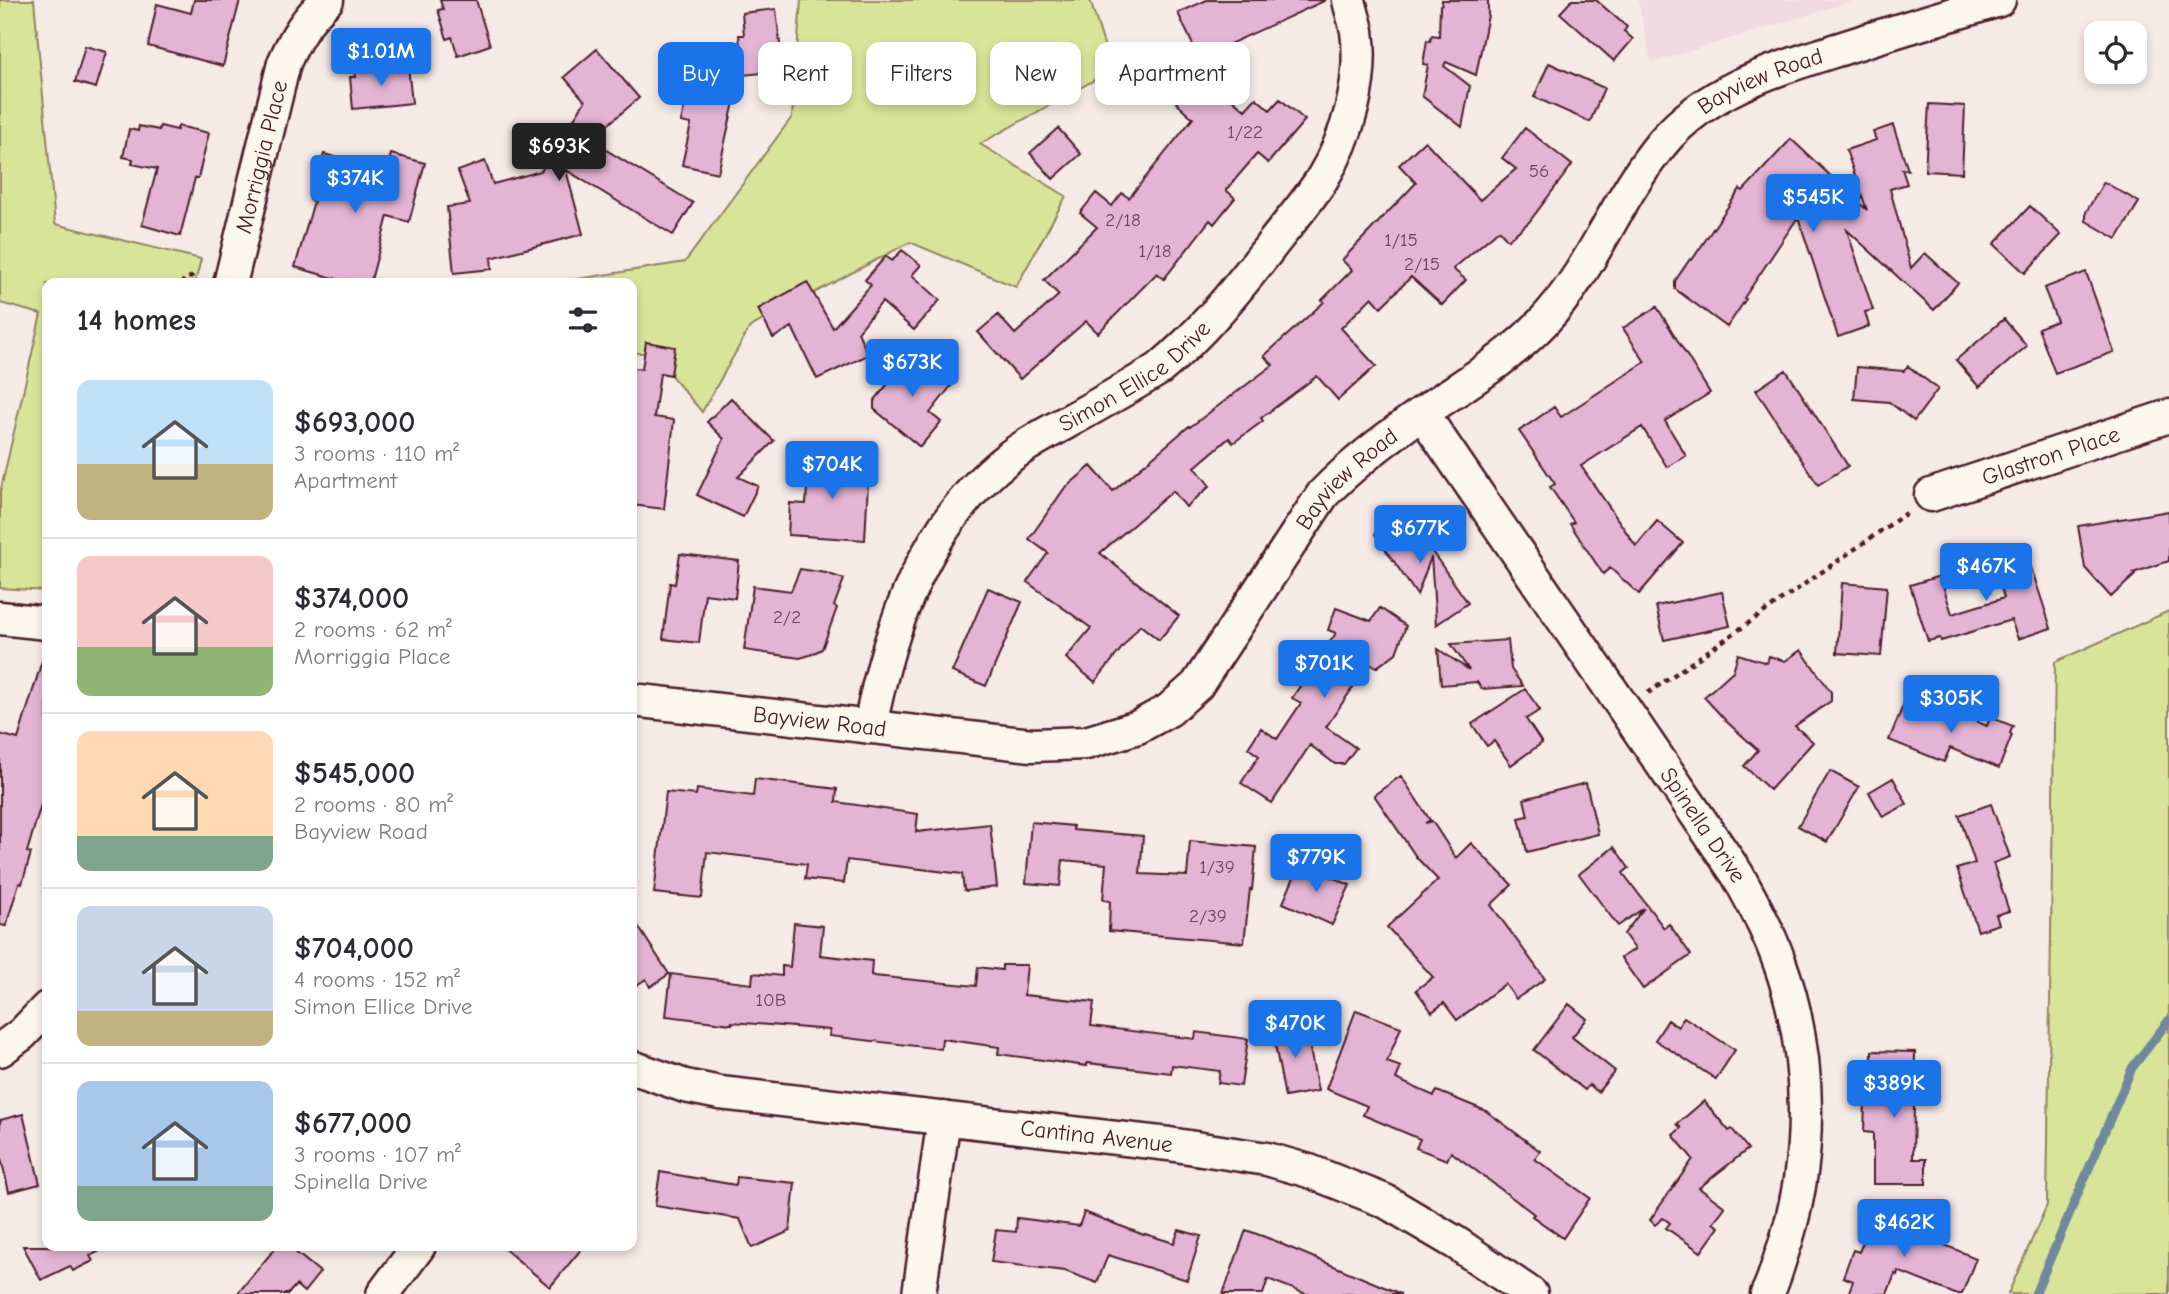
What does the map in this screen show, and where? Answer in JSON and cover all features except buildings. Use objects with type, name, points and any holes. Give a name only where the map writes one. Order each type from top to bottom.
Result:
[{"type":"street","name":"Morriggia Place","points":[[231,278],[284,63],[297,35],[327,0]]},
{"type":"street","name":"Simon Ellice Drive","points":[[870,727],[888,649],[901,613],[926,557],[946,522],[965,498],[1010,457],[1159,369],[1178,354],[1227,302],[1321,181],[1337,153],[1355,89],[1359,59],[1349,0]]},
{"type":"street","name":"Bayview Road","points":[[637,701],[1032,745],[1086,743],[1138,727],[1169,710],[1197,685],[1323,494],[1347,469],[1422,413],[1494,366],[1544,321],[1573,285],[1637,178],[1662,143],[1686,118],[1737,86],[1782,67],[1999,0]]},
{"type":"street","name":"Spinella Drive","points":[[1422,413],[1730,863],[1764,924],[1780,961],[1793,1006],[1801,1052],[1805,1105],[1802,1169],[1796,1205],[1787,1241],[1767,1294]]},
{"type":"street","name":"Glastron Place","points":[[1924,500],[2169,416]]},
{"type":"street","points":[[0,618],[42,623]]},
{"type":"street","points":[[0,1050],[22,1034],[42,1013]]},
{"type":"street","name":"Cantina Avenue","points":[[637,1069],[685,1086],[720,1093],[1267,1159],[1309,1171],[1385,1201],[1457,1243],[1531,1294]]},
{"type":"street","points":[[919,1294],[944,1118]]},
{"type":"street","points":[[383,1294],[415,1251]]},
{"type":"path","points":[[1644,695],[1924,500]]},
{"type":"shaded area","points":[[1638,0],[1856,0],[1651,63]]},
{"type":"green space","points":[[0,0],[34,0],[55,224],[201,259],[196,278],[42,278],[42,591],[0,588],[0,493],[41,314],[0,303]]},
{"type":"green space","points":[[801,0],[1090,0],[1103,42],[1095,42],[1095,80],[1081,87],[1081,42],[990,42],[990,105],[1050,105],[980,144],[1066,196],[1016,287],[910,242],[750,327],[702,412],[652,353],[637,353],[637,278],[584,278],[685,262],[792,117],[793,105],[852,105],[852,42],[798,42]]},
{"type":"green space","points":[[2169,611],[2169,1294],[2008,1294],[2047,1205],[2055,662]]},
{"type":"waterway","points":[[2035,1294],[2132,1068],[2169,1020]]}]
